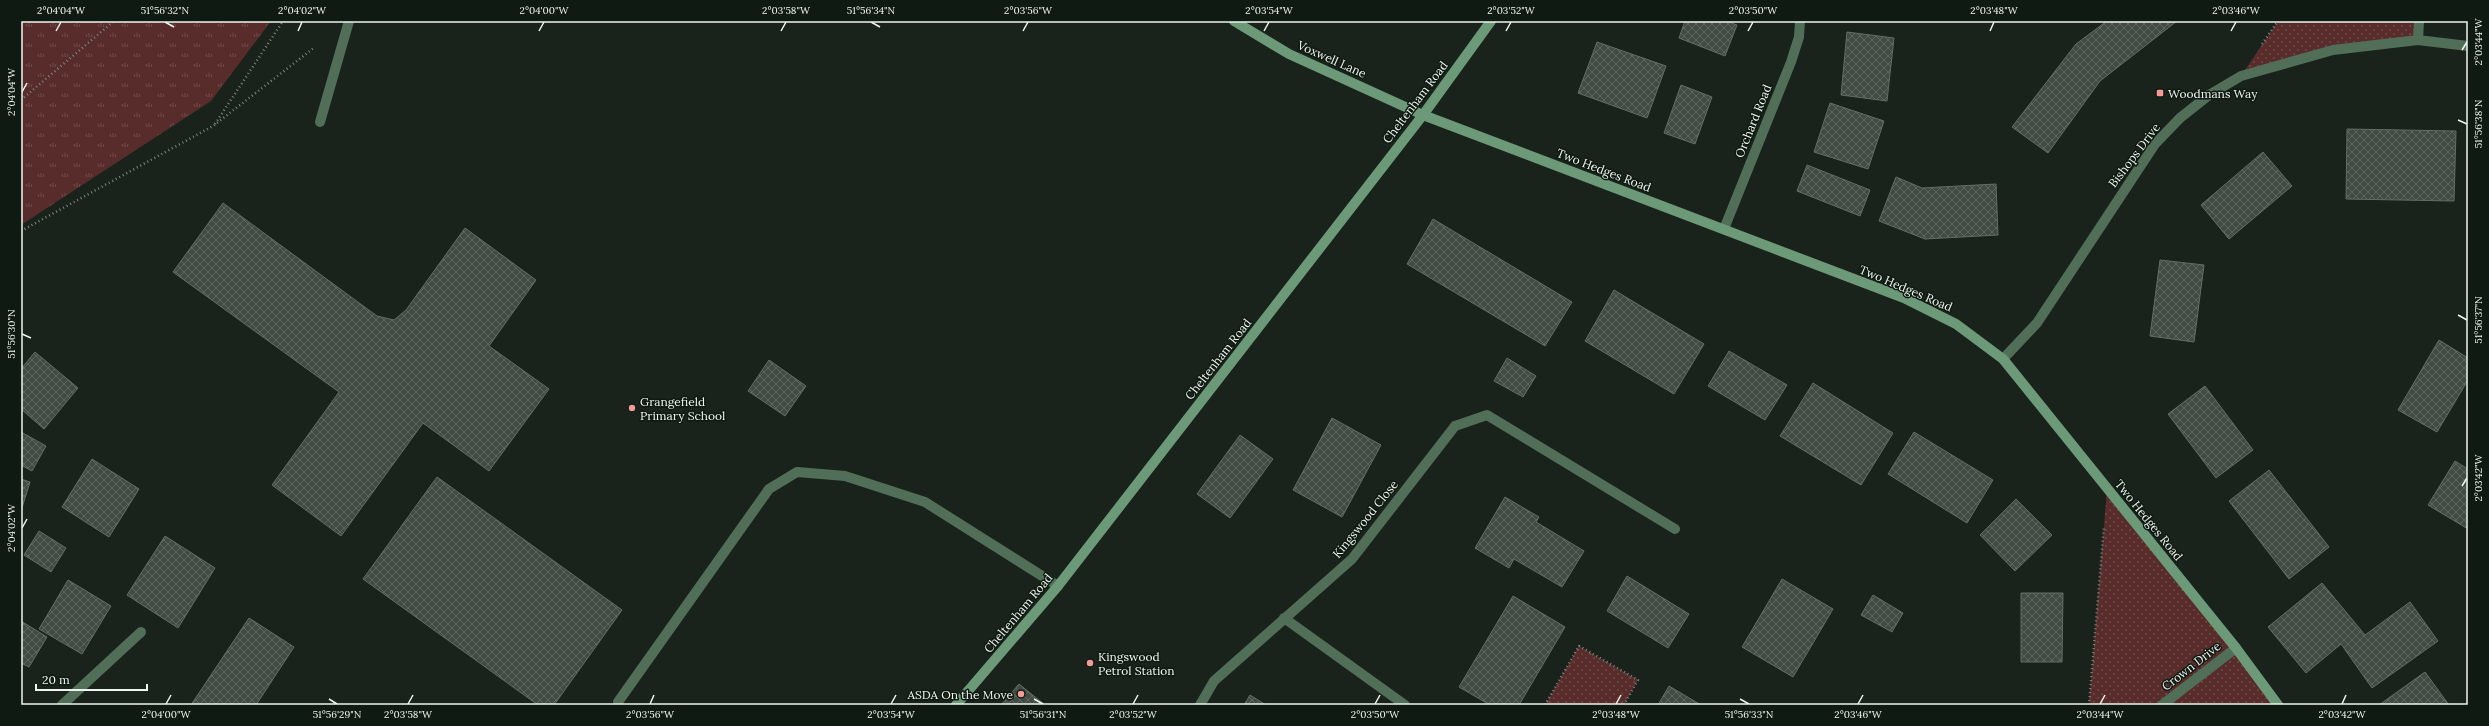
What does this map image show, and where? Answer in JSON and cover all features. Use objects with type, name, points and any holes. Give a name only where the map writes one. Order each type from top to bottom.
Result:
[{"type":"street","points":[[320,122],[350,21]]},
{"type":"street","name":"Voxwell Lane","points":[[1234,21],[1289,54],[1423,114]]},
{"type":"street","name":"Cheltenham Road","points":[[956,705],[1058,586],[1423,114],[1491,21]]},
{"type":"street","name":"Orchard Road","points":[[1724,229],[1791,62],[1799,37],[1800,21]]},
{"type":"street","points":[[2418,40],[2419,21]]},
{"type":"street","name":"Bishops Drive","points":[[2003,359],[2037,323],[2155,144],[2180,118],[2209,95],[2241,76],[2302,57],[2362,46],[2418,40],[2468,46]]},
{"type":"street","name":"Two Hedges Road","points":[[1423,114],[1931,309],[1962,328],[2003,359],[2107,490],[2236,648],[2278,705]]},
{"type":"street","name":"Kingswood Close","points":[[1200,705],[1214,681],[1352,559],[1455,426],[1487,415],[1675,530]]},
{"type":"street","points":[[618,702],[769,489],[797,472],[845,476],[925,502],[1058,586]]},
{"type":"street","points":[[1284,618],[1405,705]]},
{"type":"street","points":[[62,705],[141,632]]},
{"type":"street","name":"Crown Drive","points":[[2162,705],[2236,648]]},
{"type":"path","points":[[21,100],[114,21]]},
{"type":"path","points":[[213,126],[283,21]]},
{"type":"path","points":[[21,231],[213,126],[318,45]]},
{"type":"path","points":[[2090,705],[2107,490]]},
{"type":"path","points":[[1545,705],[1579,646],[1638,680],[1624,705]]},
{"type":"green space","points":[[21,21],[271,21],[211,101],[21,225]]},
{"type":"green space","points":[[2278,21],[2419,21],[2418,40],[2376,43],[2241,76]]},
{"type":"green space","points":[[2107,490],[2275,705],[2089,705]]},
{"type":"green space","points":[[1579,646],[1638,680],[1624,705],[1545,705]]},
{"type":"building","points":[[1685,21],[1726,21],[1737,25],[1725,56],[1679,38]]},
{"type":"building","points":[[2107,21],[2177,21],[2100,81],[2048,153],[2012,127],[2076,44]]},
{"type":"building","points":[[1847,32],[1894,38],[1887,101],[1841,95]]},
{"type":"building","points":[[1597,42],[1666,66],[1647,118],[1578,93]]},
{"type":"building","points":[[1681,85],[1712,97],[1695,144],[1664,133]]},
{"type":"building","points":[[1830,103],[1884,121],[1868,169],[1814,152]]},
{"type":"building","points":[[2347,129],[2456,131],[2454,201],[2346,199]]},
{"type":"building","points":[[2263,152],[2292,186],[2229,239],[2201,205]]},
{"type":"building","points":[[1807,165],[1870,190],[1860,216],[1797,191]]},
{"type":"building","points":[[1896,177],[1922,188],[1996,184],[1998,235],[1925,239],[1879,221]]},
{"type":"building","points":[[223,203],[377,316],[394,320],[406,310],[465,228],[536,280],[489,346],[549,389],[489,471],[423,423],[341,536],[272,485],[339,392],[173,272]]},
{"type":"building","points":[[1433,219],[1572,302],[1545,346],[1407,264]]},
{"type":"building","points":[[2160,260],[2204,265],[2194,342],[2150,336]]},
{"type":"building","points":[[1614,290],[1704,344],[1674,394],[1585,341]]},
{"type":"building","points":[[2439,340],[2468,358],[2468,380],[2437,432],[2398,410]]},
{"type":"building","points":[[1729,351],[1787,385],[1765,420],[1708,386]]},
{"type":"building","points":[[35,352],[78,388],[44,429],[21,409],[21,369]]},
{"type":"building","points":[[1507,358],[1536,376],[1523,397],[1494,381]]},
{"type":"building","points":[[769,360],[806,386],[785,416],[748,391]]},
{"type":"building","points":[[1813,383],[1893,433],[1861,485],[1780,436]]},
{"type":"building","points":[[2205,386],[2253,450],[2216,478],[2168,414]]},
{"type":"building","points":[[1332,418],[1381,445],[1342,517],[1293,490]]},
{"type":"building","points":[[21,432],[46,446],[32,471],[21,465]]},
{"type":"building","points":[[1914,432],[1993,480],[1967,523],[1888,474]]},
{"type":"building","points":[[1240,435],[1273,459],[1230,518],[1197,494]]},
{"type":"building","points":[[92,459],[139,489],[109,537],[62,507]]},
{"type":"building","points":[[2455,461],[2468,469],[2468,529],[2428,505]]},
{"type":"building","points":[[2269,470],[2329,547],[2289,579],[2229,501]]},
{"type":"building","points":[[437,477],[622,610],[554,705],[538,705],[363,579]]},
{"type":"building","points":[[21,479],[30,482],[21,511]]},
{"type":"building","points":[[1505,497],[1539,517],[1536,522],[1584,551],[1562,587],[1514,559],[1509,568],[1475,548]]},
{"type":"building","points":[[2016,499],[2052,535],[2015,571],[1980,535]]},
{"type":"building","points":[[39,531],[66,548],[51,572],[24,555]]},
{"type":"building","points":[[165,536],[215,568],[178,628],[127,595]]},
{"type":"building","points":[[1627,576],[1689,614],[1668,648],[1607,611]]},
{"type":"building","points":[[1782,579],[1833,609],[1793,677],[1742,647]]},
{"type":"building","points":[[68,580],[111,606],[82,654],[39,629]]},
{"type":"building","points":[[2322,583],[2365,635],[2410,602],[2438,641],[2372,688],[2341,644],[2306,673],[2268,627]]},
{"type":"building","points":[[2021,593],[2063,593],[2062,662],[2021,662]]},
{"type":"building","points":[[1873,595],[1903,613],[1892,632],[1861,615]]},
{"type":"building","points":[[1513,596],[1565,627],[1519,705],[1490,705],[1459,687]]},
{"type":"building","points":[[249,618],[294,647],[256,705],[191,705]]},
{"type":"building","points":[[21,621],[47,637],[29,667],[21,663]]},
{"type":"building","points":[[2425,672],[2449,705],[2379,705]]},
{"type":"building","name":"ASDA On the Move","points":[[1019,684],[1045,705],[1001,705]]},
{"type":"building","points":[[1669,686],[1701,705],[1658,705]]},
{"type":"building","points":[[1250,695],[1266,705],[1244,705]]},
{"type":"place","name":"Woodmans Way","points":[[2160,93]]},
{"type":"place","name":"Grangefield Primary School","points":[[632,408]]},
{"type":"place","name":"Kingswood Petrol Station","points":[[1090,663]]},
{"type":"place","name":"ASDA On the Move","points":[[1021,694]]}]
